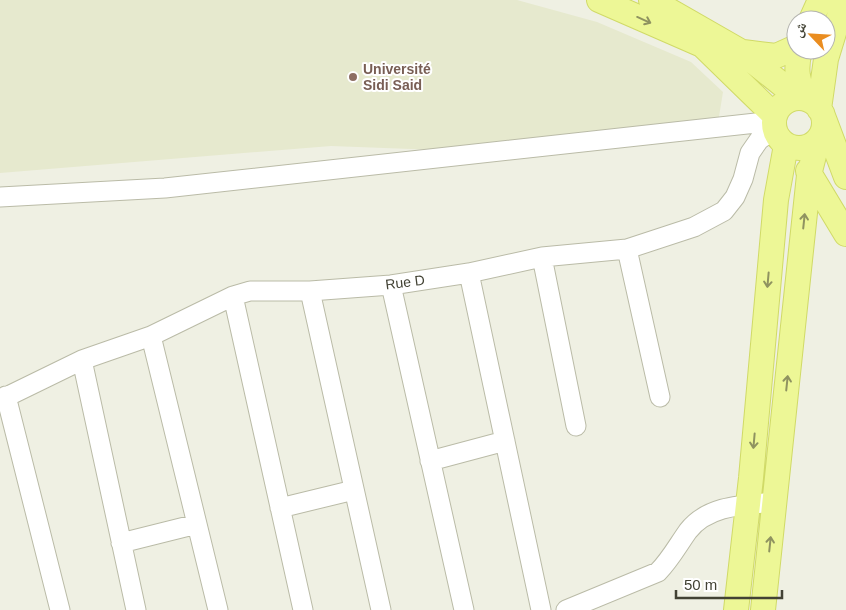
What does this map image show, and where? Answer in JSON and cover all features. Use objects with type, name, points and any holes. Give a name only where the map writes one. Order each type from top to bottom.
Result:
[{"type":"main road","points":[[599,0],[702,45],[788,133],[809,175],[846,234]]},
{"type":"main road","points":[[650,0],[740,51],[812,105],[822,132],[788,133]]},
{"type":"main road","points":[[812,105],[826,59],[839,32],[844,0]]},
{"type":"main road","points":[[740,51],[776,56],[786,52]]},
{"type":"main road","points":[[798,60],[796,67],[798,84],[812,105],[846,177]]},
{"type":"main road","points":[[736,610],[776,200],[788,133],[784,103],[812,105]]},
{"type":"main road","points":[[763,610],[809,175]]},
{"type":"street","points":[[0,196],[165,188],[788,133]]},
{"type":"street","name":"Rue D","points":[[3,398],[82,360],[150,336],[232,296],[250,291],[310,291],[391,285],[469,273],[542,257],[627,249],[694,227],[724,211],[735,197],[750,153],[760,140],[788,133]]},
{"type":"street","points":[[627,249],[660,397]]},
{"type":"street","points":[[542,257],[576,426]]},
{"type":"street","points":[[469,273],[541,610]]},
{"type":"street","points":[[391,285],[464,610]]},
{"type":"street","points":[[310,291],[381,610]]},
{"type":"street","points":[[232,296],[303,610]]},
{"type":"street","points":[[150,336],[218,610]]},
{"type":"street","points":[[82,360],[136,610]]},
{"type":"street","points":[[3,398],[60,610]]},
{"type":"street","points":[[430,461],[505,441]]},
{"type":"street","points":[[280,508],[354,490]]},
{"type":"street","points":[[566,610],[650,577],[666,564],[689,530],[700,518],[709,512],[747,504],[774,502]]},
{"type":"street","points":[[121,543],[196,524]]},
{"type":"shaded area","name":"Université Sidi Said","points":[[0,0],[517,0],[597,22],[691,62],[723,92],[717,129],[491,152],[331,146],[0,173]]},
{"type":"place","name":"Université Sidi Said","points":[[353,77]]}]
